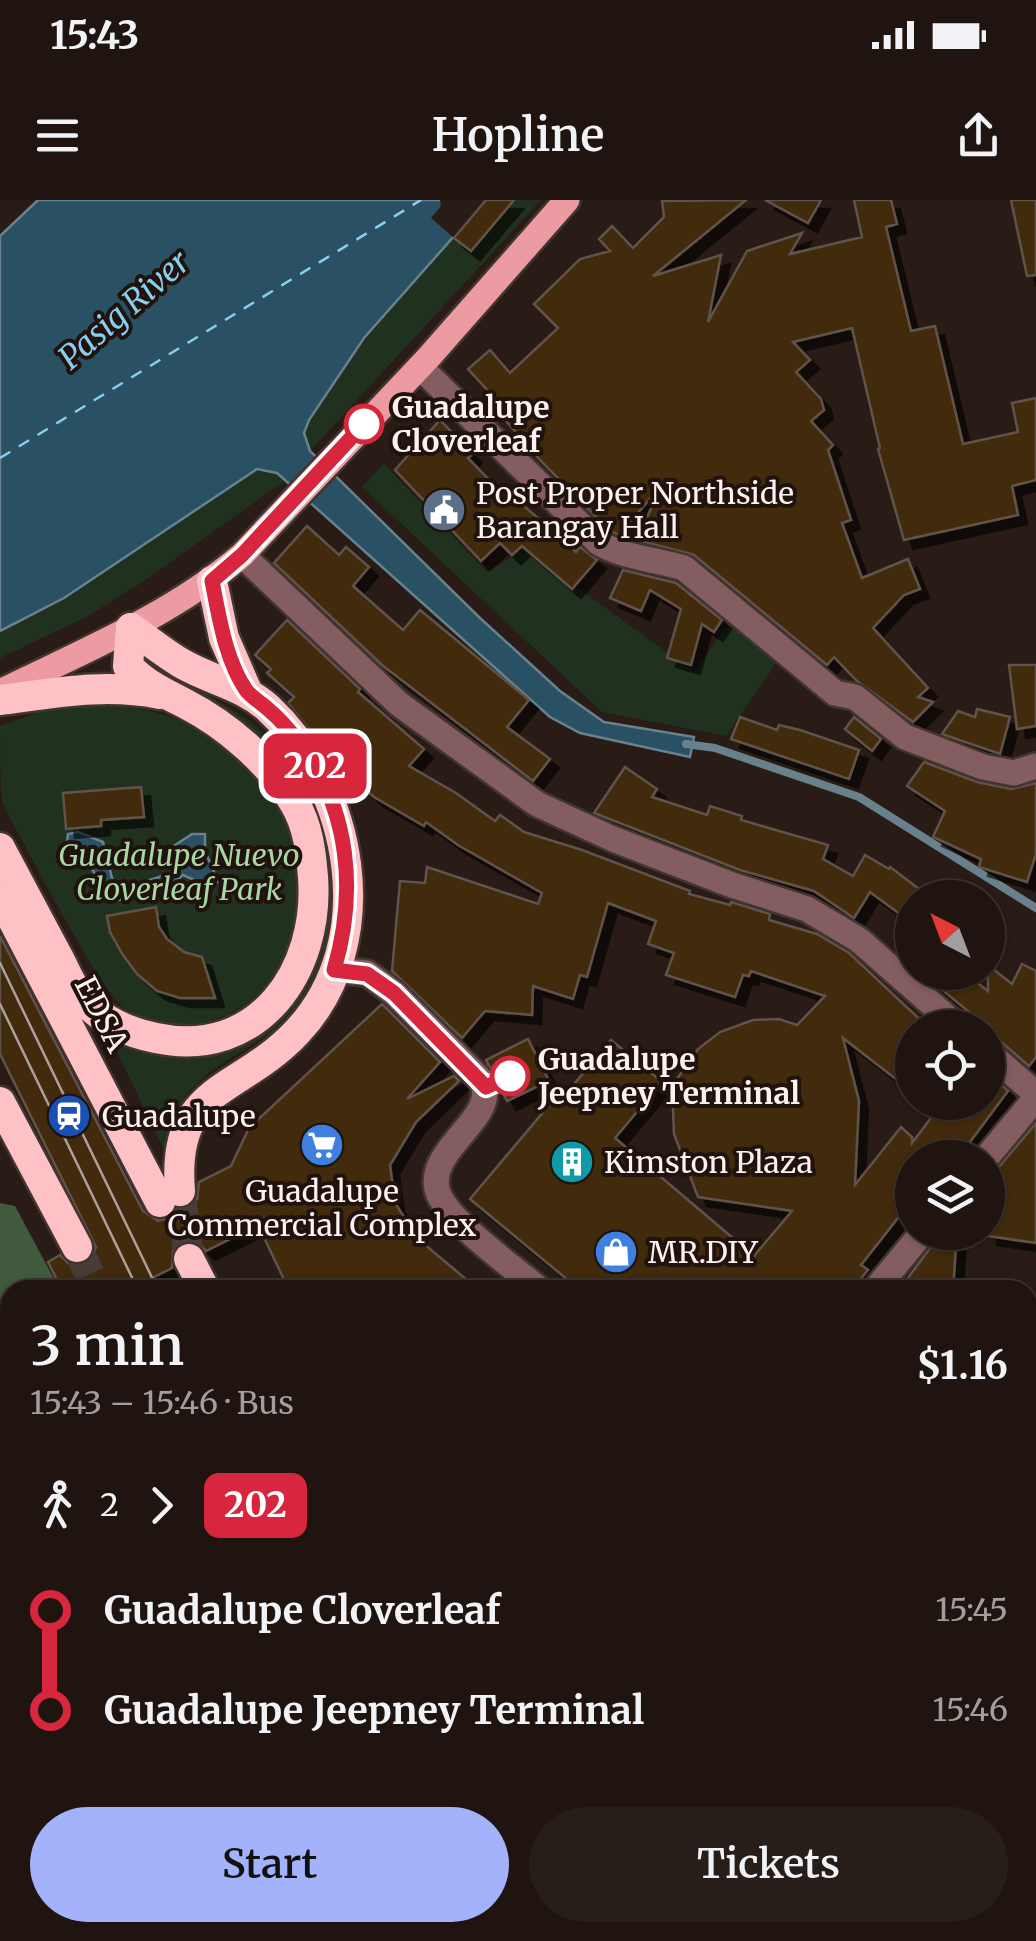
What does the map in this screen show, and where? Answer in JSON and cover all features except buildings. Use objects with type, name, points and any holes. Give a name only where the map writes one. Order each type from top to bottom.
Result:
[{"type":"highway","points":[[212,581],[224,638],[247,691]]},
{"type":"highway","points":[[131,628],[183,664],[247,691],[286,726],[316,768],[344,841],[348,893],[342,944],[334,970]]},
{"type":"highway","points":[[0,848],[80,998],[116,1027],[168,1040],[204,1041],[236,1030],[286,990],[308,945],[315,901],[312,852],[302,819],[275,774],[248,749],[186,704],[143,682],[128,666],[131,628]]},
{"type":"highway","points":[[0,700],[93,688],[163,694]]},
{"type":"highway","name":"EDSA","points":[[0,882],[5,904],[170,1197],[180,1146],[191,1117],[209,1098],[265,1061],[297,1032],[318,1006],[334,970]]},
{"type":"highway","points":[[0,1102],[76,1246]]},
{"type":"highway","points":[[189,1259],[200,1280]]},
{"type":"main road","points":[[0,692],[131,628],[212,581],[242,555],[420,367],[567,200]]},
{"type":"street","points":[[420,367],[599,543],[618,554],[653,558],[684,568],[835,693],[856,697],[905,737],[982,768],[1014,774],[1036,766]]},
{"type":"street","points":[[242,555],[399,704],[537,804],[613,840],[807,909],[859,940],[939,1010]]},
{"type":"street","points":[[334,970],[367,974],[380,983],[481,1080],[485,1096],[475,1118],[444,1156],[435,1174],[437,1191],[462,1223],[528,1280]]},
{"type":"street","points":[[1001,1140],[1036,1096],[1005,1068]]},
{"type":"street","points":[[883,1280],[908,1250]]},
{"type":"green space","points":[[486,200],[541,200],[311,450],[304,433],[309,420],[364,338]]},
{"type":"green space","points":[[384,464],[487,572],[524,549],[694,672],[733,618],[779,659],[726,736],[602,712],[362,487]]},
{"type":"green space","points":[[257,469],[277,473],[283,482],[88,616],[0,658],[0,631],[64,598]]},
{"type":"green space","points":[[162,666],[247,719],[284,751],[305,776],[336,857],[331,938],[311,990],[278,1029],[213,1069],[189,1091],[174,1112],[163,1148],[113,1043],[173,1059],[195,1059],[237,1046],[288,1007],[319,954],[327,916],[328,876],[322,835],[157,673]]},
{"type":"green space","name":"Guadalupe Nuevo Cloverleaf Park","points":[[80,704],[146,710],[184,723],[240,760],[268,786],[285,811],[299,863],[301,894],[297,923],[287,952],[272,977],[252,998],[227,1014],[197,1024],[163,1026],[139,1020],[123,1007],[92,967],[6,811],[1,793],[0,726],[41,711]]},
{"type":"green space","points":[[0,1203],[15,1206],[55,1280],[0,1280]]},
{"type":"water","name":"Pasig River","points":[[38,200],[486,200],[364,338],[309,420],[304,433],[310,451],[560,691],[604,722],[694,737],[690,757],[580,733],[550,717],[277,473],[257,469],[64,598],[0,631],[0,236]]},
{"type":"water","points":[[78,832],[103,842],[113,882],[123,889],[173,870],[165,859],[166,851],[192,834],[205,834],[205,851],[218,881],[212,888],[183,875],[166,889],[141,887],[119,900],[67,841],[68,834]]},
{"type":"pier","points":[[440,200],[486,200],[454,238],[431,218],[441,206]]},
{"type":"waterway","points":[[686,744],[715,748],[859,797],[1036,908]]},
{"type":"ferry route","points":[[0,458],[421,200]]},
{"type":"tunnel","points":[[180,1191],[189,1259]]},
{"type":"tunnel","points":[[77,1247],[92,1280]]},
{"type":"tram line","points":[[0,963],[153,1280]]},
{"type":"tram line","points":[[0,1004],[133,1280]]},
{"type":"bus line","name":"202","points":[[364,424],[242,555],[212,581],[224,638],[247,691],[302,746],[328,791],[337,816],[344,841],[348,893],[342,944],[334,970],[367,974],[394,993],[486,1087],[510,1076]]},
{"type":"place","name":"Guadalupe Cloverleaf","points":[[364,424]]},
{"type":"place","name":"Post Proper Northside Barangay Hall","points":[[444,510]]},
{"type":"place","name":"Guadalupe Jeepney Terminal","points":[[510,1076]]},
{"type":"place","name":"Guadalupe","points":[[69,1116]]},
{"type":"place","name":"Guadalupe Commercial Complex","points":[[322,1145]]},
{"type":"place","name":"Kimston Plaza","points":[[572,1162]]},
{"type":"place","name":"MR.DIY","points":[[616,1252]]}]
